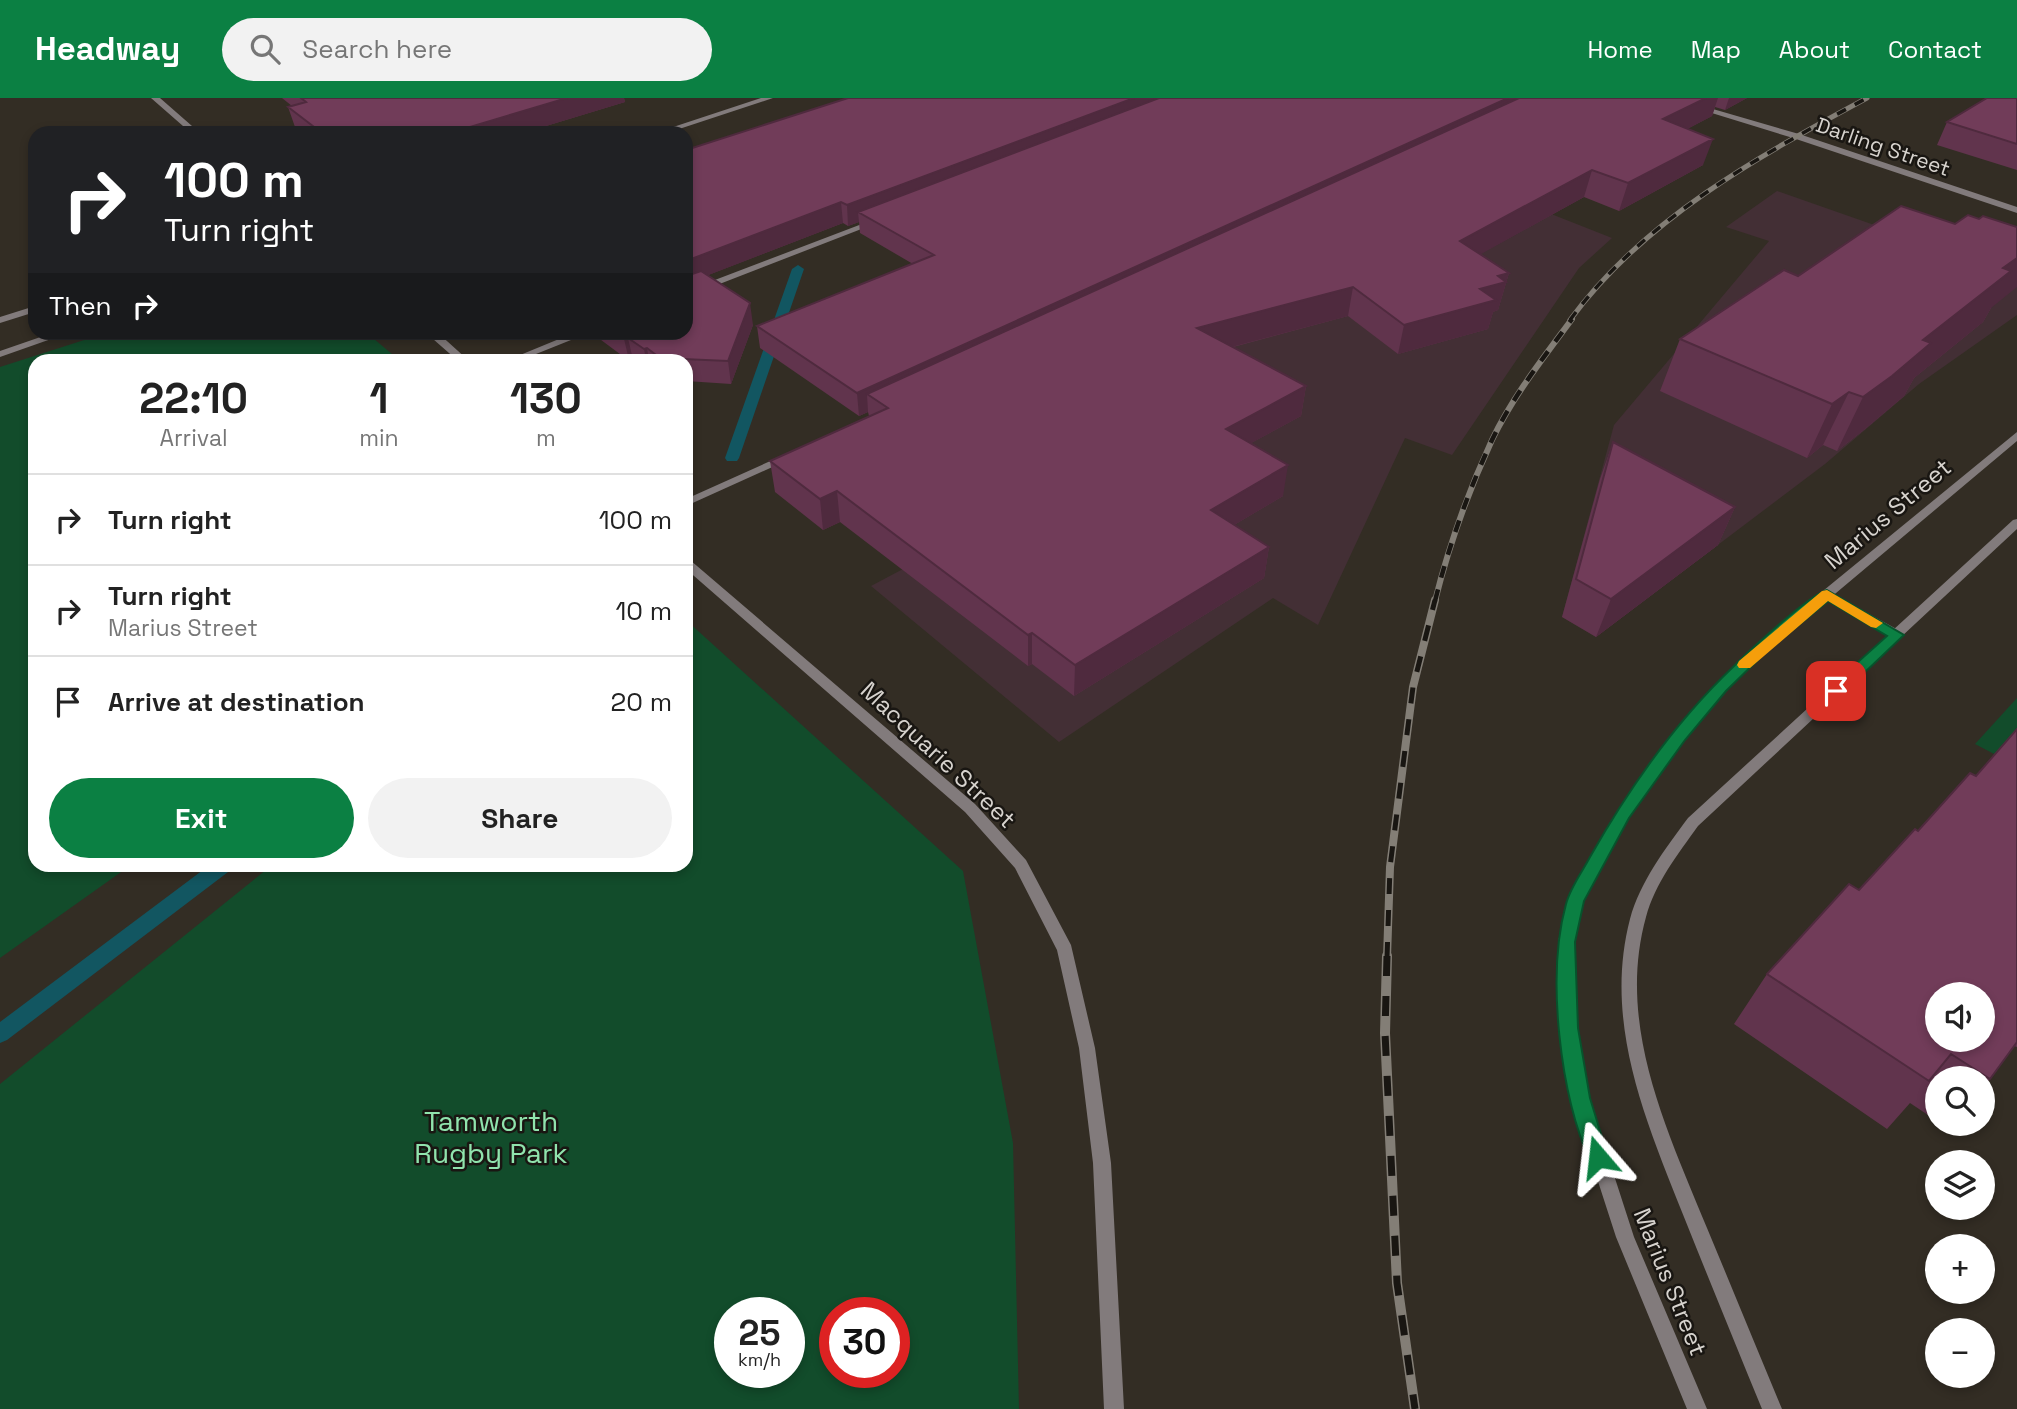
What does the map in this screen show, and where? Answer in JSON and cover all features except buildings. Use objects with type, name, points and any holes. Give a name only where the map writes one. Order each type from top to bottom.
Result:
[{"type":"street","points":[[155,98],[188,126]]},
{"type":"street","points":[[681,126],[769,98]]},
{"type":"street","name":"Darling Street","points":[[1667,99],[1796,136],[2017,212]]},
{"type":"street","points":[[693,291],[891,216]]},
{"type":"street","points":[[0,320],[28,311]]},
{"type":"street","points":[[0,354],[42,340]]},
{"type":"street","points":[[439,340],[456,354]]},
{"type":"street","points":[[529,354],[565,340]]},
{"type":"street","name":"Marius Street","points":[[1697,1409],[1625,1237],[1580,1098],[1571,1055],[1567,1015],[1566,942],[1575,901],[1600,851],[1623,814],[1679,736],[1737,672],[2015,440]]},
{"type":"street","points":[[693,500],[799,451]]},
{"type":"street","name":"Marius Street","points":[[1772,1409],[1650,1113],[1631,1028],[1630,968],[1638,918],[1660,866],[1693,821],[2017,523]]},
{"type":"street","name":"Macquarie Street","points":[[693,569],[970,808],[1021,864],[1065,950],[1087,1048],[1102,1163],[1114,1409]]},
{"type":"street","points":[[1827,595],[1897,635]]},
{"type":"shaded area","points":[[1432,167],[1612,238],[1579,268],[1452,455],[1405,438],[1318,625],[1273,598],[1059,742],[871,586],[986,525]]},
{"type":"shaded area","points":[[1777,191],[2017,275],[2017,315],[1919,384],[1825,464],[1596,637],[1562,617],[1614,425],[1769,241],[1726,227]]},
{"type":"green space","points":[[84,340],[375,340],[392,354],[41,354]]},
{"type":"green space","points":[[28,358],[28,872],[121,872],[0,958],[0,367]]},
{"type":"green space","name":"Tamworth Rugby Park","points":[[693,626],[963,871],[1013,1143],[1019,1409],[0,1409],[0,1084],[263,872],[693,872]]},
{"type":"green space","points":[[2017,698],[2017,766],[1975,744]]},
{"type":"waterway","points":[[732,458],[798,269]]},
{"type":"waterway","points":[[0,1034],[214,872]]},
{"type":"railway","points":[[1570,320],[1632,251],[1668,221],[1745,167],[1867,98]]},
{"type":"railway","points":[[1435,601],[1460,519],[1492,440],[1519,392],[1572,319]]},
{"type":"railway","points":[[1387,958],[1390,867],[1413,687],[1435,600]]},
{"type":"railway","points":[[1387,956],[1385,1033],[1397,1283],[1415,1409]]},
{"type":"slow traffic","points":[[1744,665],[1827,595],[1876,623]]},
{"type":"route","points":[[1598,1157],[1580,1098],[1571,1055],[1566,1002],[1566,942],[1575,901],[1600,851],[1679,736],[1720,688],[1762,648],[1827,595],[1897,635],[1836,691]]}]
